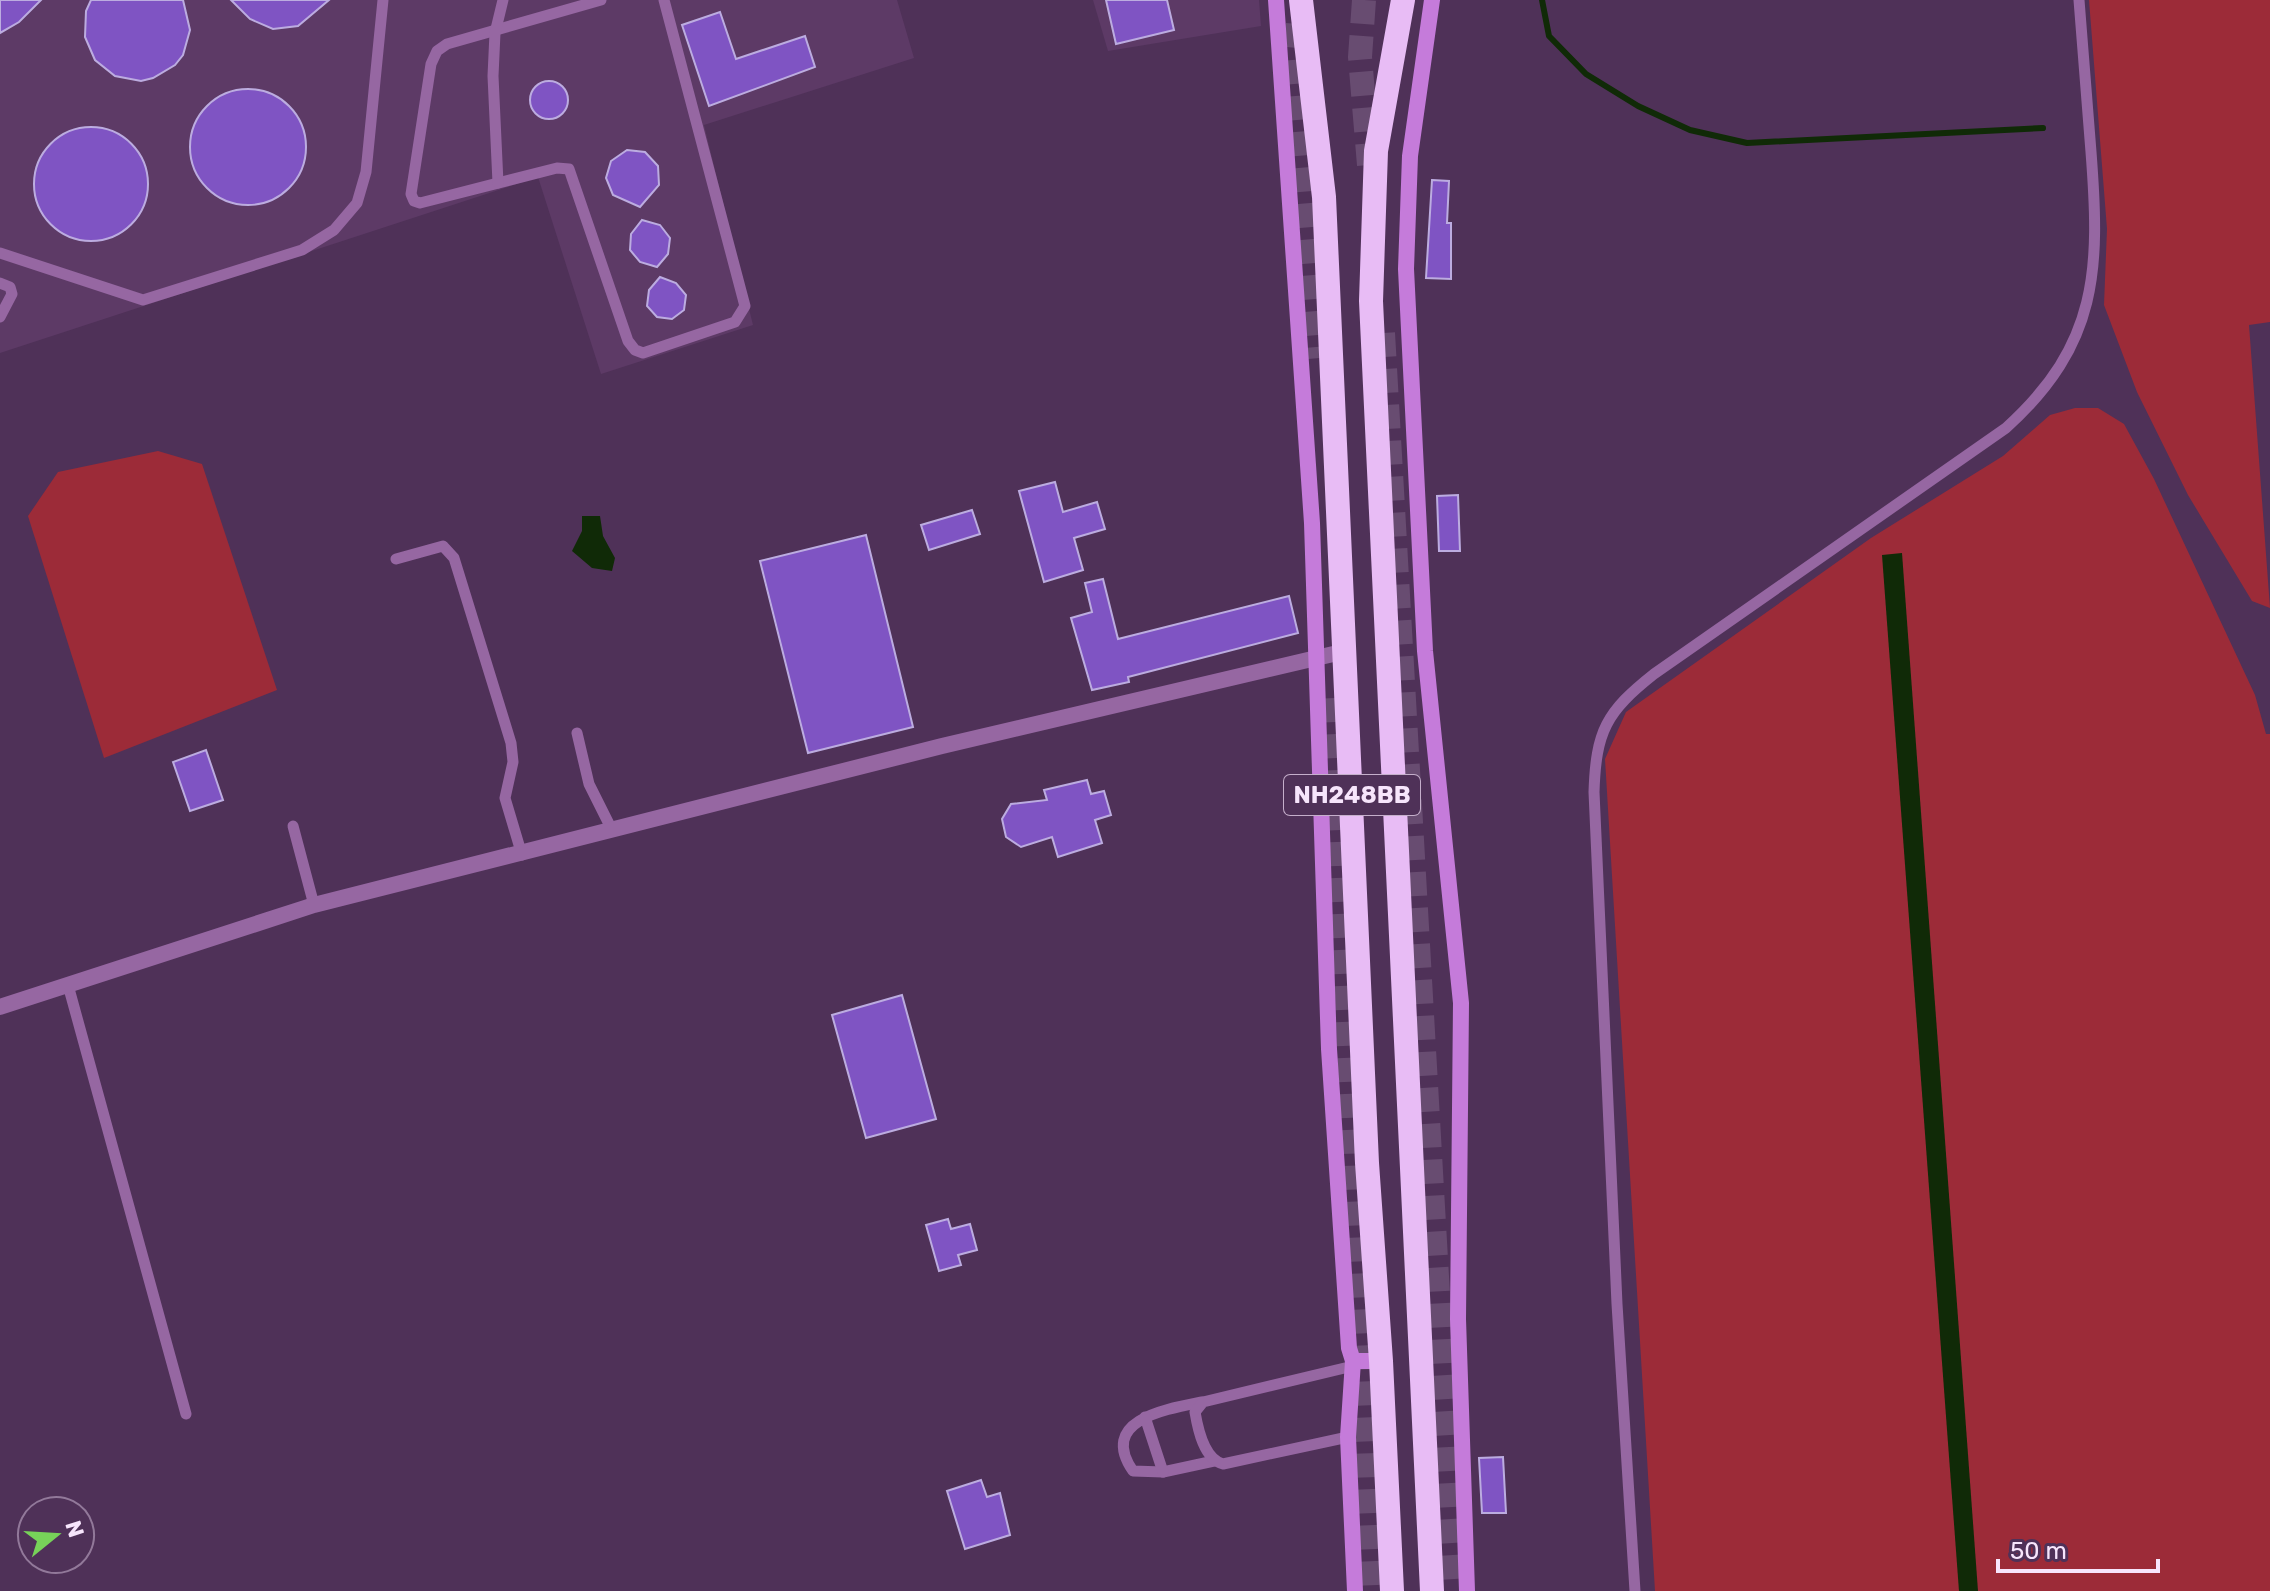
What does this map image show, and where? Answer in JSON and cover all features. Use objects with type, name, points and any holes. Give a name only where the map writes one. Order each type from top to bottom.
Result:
[{"type":"highway","name":"NH248BB","points":[[1301,0],[1324,197],[1367,1163],[1381,1361],[1392,1591]]},
{"type":"highway","name":"NH248BB","points":[[1403,0],[1386,85],[1373,192],[1371,301],[1432,1591]]},
{"type":"street","points":[[1276,0],[1312,523],[1329,1049],[1349,1348],[1353,1364],[1348,1437],[1355,1591]]},
{"type":"street","points":[[1432,0],[1410,156],[1406,269],[1425,651],[1461,1003],[1457,1239],[1467,1591]]},
{"type":"street","points":[[0,1007],[314,905],[1346,651]]},
{"type":"street","points":[[1353,1364],[1381,1361]]},
{"type":"lane","points":[[0,253],[143,300],[302,250],[334,230],[357,203],[366,172],[383,0]]},
{"type":"lane","points":[[498,183],[493,112],[495,33],[503,0]]},
{"type":"lane","points":[[601,0],[495,33],[447,44],[437,51],[431,64],[411,194],[414,201],[420,203],[557,168],[569,169],[628,341],[635,350],[654,351],[735,322],[742,316],[745,306],[664,0]]},
{"type":"lane","points":[[1635,1591],[1617,1304],[1594,792],[1598,737],[1617,706],[1654,674],[1970,457],[2006,428],[2041,394],[2066,358],[2085,314],[2096,249],[2079,0]]},
{"type":"lane","points":[[0,283],[10,287],[12,294],[0,317]]},
{"type":"lane","points":[[396,559],[443,546],[454,558],[511,743],[513,762],[505,798],[522,855]]},
{"type":"lane","points":[[577,733],[589,784],[612,830]]},
{"type":"lane","points":[[293,826],[314,905]]},
{"type":"lane","points":[[68,985],[186,1414]]},
{"type":"lane","points":[[1348,1437],[1223,1464],[1214,1461],[1163,1472],[1133,1471],[1123,1450],[1126,1431],[1145,1417],[1353,1364]]},
{"type":"lane","points":[[1203,1402],[1197,1405],[1196,1420],[1214,1461]]},
{"type":"lane","points":[[1145,1417],[1163,1472]]},
{"type":"shaded area","points":[[0,0],[897,0],[914,58],[704,125],[753,325],[601,374],[538,177],[0,353]]},
{"type":"shaded area","points":[[1093,0],[1259,0],[1261,26],[1108,51]]},
{"type":"shaded area","points":[[2089,0],[2270,0],[2270,322],[2249,325],[2270,608],[2252,601],[2188,495],[2137,392],[2104,305],[2107,229]]},
{"type":"shaded area","points":[[2075,408],[2098,408],[2124,424],[2154,479],[2255,695],[2266,734],[2270,734],[2270,1591],[1655,1591],[1605,759],[1626,712],[1871,538],[2003,456],[2050,415]]},
{"type":"shaded area","points":[[158,451],[202,464],[277,690],[104,758],[28,516],[58,472]]},
{"type":"shaded area","points":[[582,516],[600,516],[603,536],[615,558],[612,571],[592,568],[572,551],[582,531]]},
{"type":"shaded area","points":[[1902,553],[1978,1591],[1959,1591],[1882,555]]},
{"type":"building","points":[[0,0],[41,0],[19,22],[0,33]]},
{"type":"building","points":[[91,0],[183,0],[190,30],[183,55],[175,65],[153,78],[141,81],[115,76],[95,60],[85,37],[86,11]]},
{"type":"building","points":[[231,0],[329,0],[298,26],[273,29],[250,19]]},
{"type":"building","points":[[1106,0],[1167,0],[1174,30],[1116,44]]},
{"type":"building","points":[[720,12],[736,59],[805,36],[815,67],[709,106],[682,25]]},
{"type":"building","points":[[549,81],[562,87],[568,100],[562,113],[549,119],[536,113],[530,100],[536,87]]},
{"type":"building","points":[[248,89],[270,93],[289,106],[302,125],[306,147],[302,169],[289,188],[270,201],[248,205],[226,201],[207,188],[194,169],[190,147],[194,125],[207,106],[226,93]]},
{"type":"building","points":[[91,127],[123,136],[139,152],[148,184],[139,216],[123,232],[91,241],[59,232],[43,216],[34,184],[43,152],[59,136]]},
{"type":"building","points":[[627,150],[645,152],[658,166],[659,185],[640,207],[613,195],[606,178],[611,161]]},
{"type":"building","points":[[1432,180],[1449,181],[1447,223],[1451,223],[1451,279],[1426,278]]},
{"type":"building","points":[[642,220],[660,225],[670,238],[668,254],[657,267],[640,262],[630,250],[631,234]]},
{"type":"building","points":[[660,277],[676,283],[686,295],[684,310],[672,319],[657,317],[647,306],[649,290]]},
{"type":"building","points":[[1055,482],[1063,512],[1097,502],[1105,529],[1074,538],[1083,570],[1044,582],[1019,491]]},
{"type":"building","points":[[1458,495],[1460,551],[1439,551],[1437,496]]},
{"type":"building","points":[[972,510],[980,534],[929,550],[921,525]]},
{"type":"building","points":[[866,535],[913,727],[808,753],[760,561]]},
{"type":"building","points":[[1103,579],[1118,639],[1289,596],[1298,633],[1128,677],[1129,682],[1092,690],[1071,618],[1092,612],[1085,583]]},
{"type":"building","points":[[206,750],[223,800],[190,811],[173,762]]},
{"type":"building","points":[[1087,780],[1091,794],[1104,791],[1111,815],[1095,820],[1102,843],[1058,857],[1052,837],[1021,847],[1006,837],[1002,819],[1011,804],[1047,800],[1044,790]]},
{"type":"building","points":[[902,995],[936,1119],[866,1138],[832,1015]]},
{"type":"building","points":[[948,1219],[951,1229],[970,1224],[977,1250],[958,1255],[961,1265],[939,1271],[926,1225]]},
{"type":"building","points":[[1503,1457],[1506,1513],[1482,1513],[1479,1458]]},
{"type":"building","points":[[981,1480],[987,1497],[1000,1493],[1010,1535],[965,1549],[947,1491]]},
{"type":"waterway","points":[[1542,0],[1549,36],[1586,74],[1638,106],[1690,130],[1747,143],[2043,128]]},
{"type":"tunnel","points":[[1364,0],[1360,57],[1369,165]]},
{"type":"tunnel","points":[[1298,24],[1295,57],[1320,358]]},
{"type":"tunnel","points":[[1383,333],[1455,1591]]},
{"type":"tunnel","points":[[1335,698],[1371,1591]]}]
